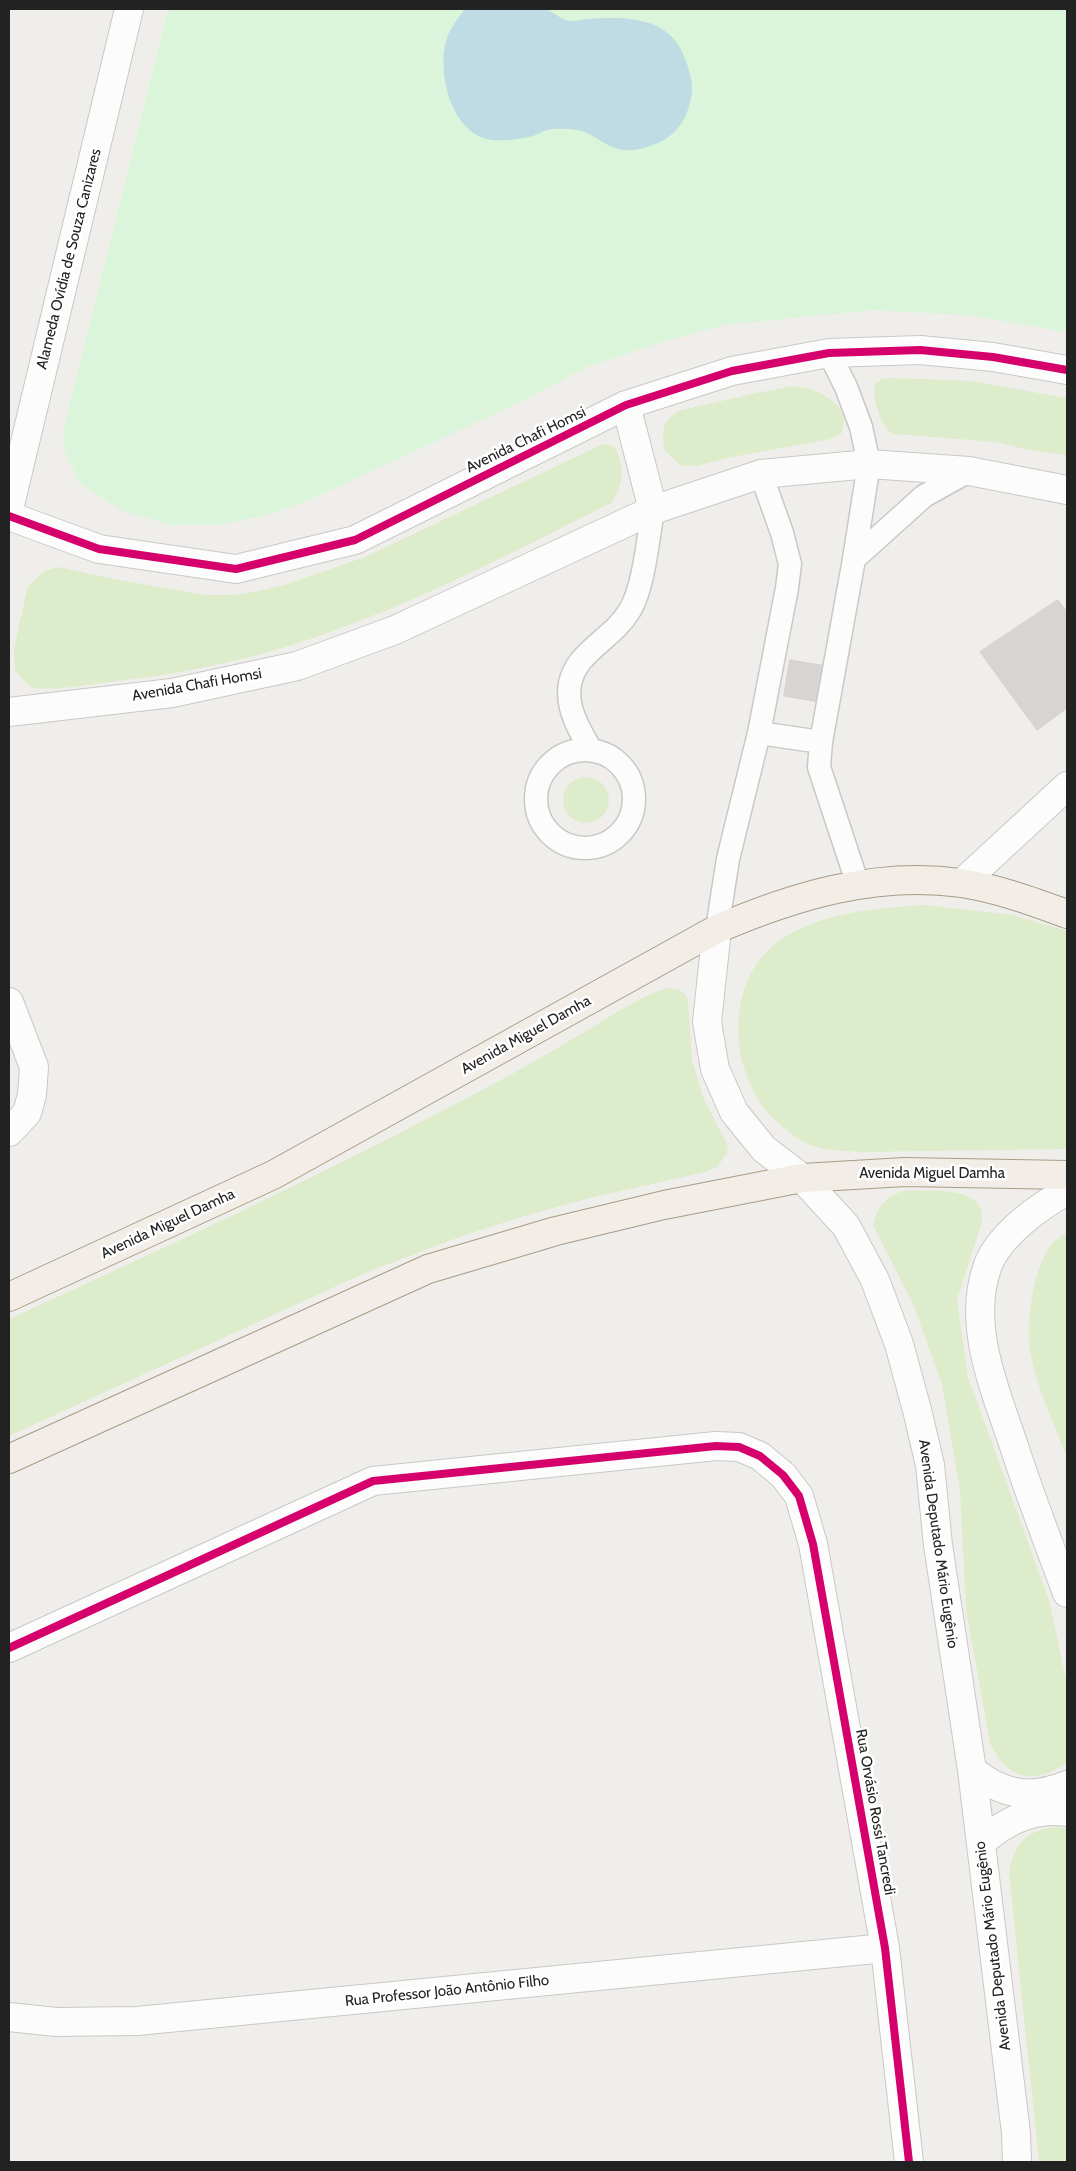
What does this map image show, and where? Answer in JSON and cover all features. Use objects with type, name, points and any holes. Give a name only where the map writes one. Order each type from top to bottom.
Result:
[{"type":"main road","name":"Avenida Miguel Damha","points":[[9,1297],[273,1175],[717,929],[760,911],[809,895],[858,885],[902,880],[962,883],[1030,900],[1067,914]]},
{"type":"main road","name":"Avenida Miguel Damha","points":[[9,1459],[428,1269],[556,1231],[664,1205],[802,1178],[905,1172],[1067,1175]]},
{"type":"street","name":"Alameda Ovídia de Souza Canizares","points":[[9,508],[129,9]]},
{"type":"street","name":"Avenida Chafi Homsi","points":[[9,516],[99,549],[236,569],[355,540],[626,405],[732,371],[829,353],[920,350],[993,357],[1067,370]]},
{"type":"street","points":[[626,405],[653,510]]},
{"type":"street","name":"Avenida Chafi Homsi","points":[[9,712],[172,693],[297,666],[395,630],[653,510],[761,474],[869,464],[969,471],[1067,490]]},
{"type":"street","points":[[962,883],[1067,786]]},
{"type":"street","name":"Avenida Deputado Mário Eugênio","points":[[717,929],[707,1022],[715,1069],[734,1112],[764,1149],[802,1178],[846,1226],[876,1280],[899,1344],[930,1465],[941,1564],[972,1770],[1016,2133],[1017,2162]]},
{"type":"street","points":[[9,1002],[34,1067],[32,1095],[27,1113],[9,1132]]},
{"type":"street","points":[[1067,1191],[1041,1206],[1009,1234],[988,1264],[980,1300],[988,1369],[1067,1593]]},
{"type":"street","name":"Rua Orvásio Rossi Tancredi","points":[[9,1648],[373,1481],[716,1446],[739,1447],[760,1456],[783,1475],[799,1496],[813,1544],[885,1948],[910,2162]]},
{"type":"street","points":[[972,1770],[999,1788],[1015,1793],[1051,1792],[1067,1785]]},
{"type":"street","points":[[981,1843],[998,1828],[1018,1817],[1040,1812],[1067,1812]]},
{"type":"street","name":"Rua Professor João Antônio Filho","points":[[9,2017],[56,2022],[137,2021],[885,1948]]},
{"type":"lane","points":[[829,353],[846,386],[861,427],[869,464],[821,742],[819,767],[858,885]]},
{"type":"lane","points":[[854,559],[924,496],[969,471]]},
{"type":"lane","points":[[717,929],[728,859],[759,733],[788,588],[790,564],[782,533],[761,474]]},
{"type":"lane","points":[[591,750],[574,723],[570,705],[570,685],[580,663],[618,627],[631,609],[639,585],[653,510]]},
{"type":"lane","points":[[564,754],[574,723]]},
{"type":"lane","points":[[759,733],[821,742]]},
{"type":"lane","points":[[577,750],[591,750],[607,754],[620,764],[630,778],[634,794],[634,810],[627,825],[616,838],[601,846],[585,849],[569,845],[554,838],[544,825],[537,810],[536,793],[541,777],[551,764],[564,754],[577,750]]},
{"type":"green space","points":[[168,9],[1067,9],[1067,332],[966,315],[873,310],[724,325],[666,341],[587,367],[531,397],[307,501],[264,516],[218,525],[171,525],[123,511],[81,485],[63,447],[65,423]]},
{"type":"green space","points":[[882,379],[971,381],[1067,398],[1067,455],[1029,450],[996,442],[893,434],[881,419],[874,390],[875,384]]},
{"type":"green space","points":[[794,386],[817,392],[838,406],[844,421],[842,433],[831,439],[727,458],[697,466],[681,466],[665,451],[664,428],[678,411]]},
{"type":"green space","points":[[603,444],[614,446],[618,453],[622,475],[621,482],[611,503],[448,583],[365,619],[258,655],[152,677],[46,689],[30,686],[15,670],[14,649],[26,594],[30,584],[45,571],[58,567],[205,595],[235,595],[259,591],[287,584],[365,557]]},
{"type":"green space","points":[[581,777],[591,777],[605,787],[609,800],[605,813],[599,819],[591,823],[581,823],[567,813],[563,805],[563,795],[573,781]]},
{"type":"green space","points":[[925,905],[1012,915],[1067,931],[1067,1149],[861,1152],[822,1148],[802,1141],[782,1126],[765,1109],[753,1089],[744,1067],[739,1043],[739,1019],[742,996],[751,974],[764,955],[782,939],[798,930],[832,917],[870,910]]},
{"type":"green space","points":[[668,988],[680,991],[688,1000],[692,1060],[703,1097],[727,1144],[728,1152],[717,1167],[705,1172],[594,1197],[531,1214],[465,1235],[365,1273],[9,1436],[9,1319],[179,1241],[404,1131],[492,1085],[637,1001]]},
{"type":"green space","points":[[903,1191],[959,1193],[976,1202],[981,1211],[982,1222],[957,1300],[968,1377],[1049,1600],[1067,1684],[1067,1762],[1054,1771],[1039,1776],[1024,1776],[1006,1767],[1000,1761],[990,1743],[966,1610],[960,1490],[942,1384],[913,1304],[873,1225],[883,1203]]},
{"type":"green space","points":[[1067,1233],[1067,1458],[1036,1377],[1030,1350],[1029,1324],[1032,1295],[1045,1254],[1057,1239]]},
{"type":"green space","points":[[1061,1827],[1067,1829],[1067,2162],[1039,2162],[1009,1873],[1015,1853],[1025,1839],[1040,1830]]},
{"type":"water","points":[[539,8],[548,10],[567,21],[616,18],[645,22],[658,27],[669,34],[678,45],[689,71],[692,92],[686,115],[678,128],[666,139],[633,150],[614,148],[586,132],[578,130],[551,129],[533,136],[508,140],[492,140],[478,136],[466,127],[450,100],[444,67],[444,52],[447,38],[465,9]]},
{"type":"building","points":[[1058,600],[1067,612],[1067,708],[1037,730],[980,652]]},
{"type":"building","points":[[790,660],[826,666],[820,702],[784,696]]},
{"type":"cycle path","points":[[9,516],[99,549],[236,569],[355,540],[626,405],[732,371],[829,353],[920,350],[993,357],[1067,370]]},
{"type":"cycle path","points":[[9,1648],[373,1481],[716,1446],[739,1447],[760,1456],[783,1475],[799,1496],[813,1544],[885,1948],[909,2162]]}]
